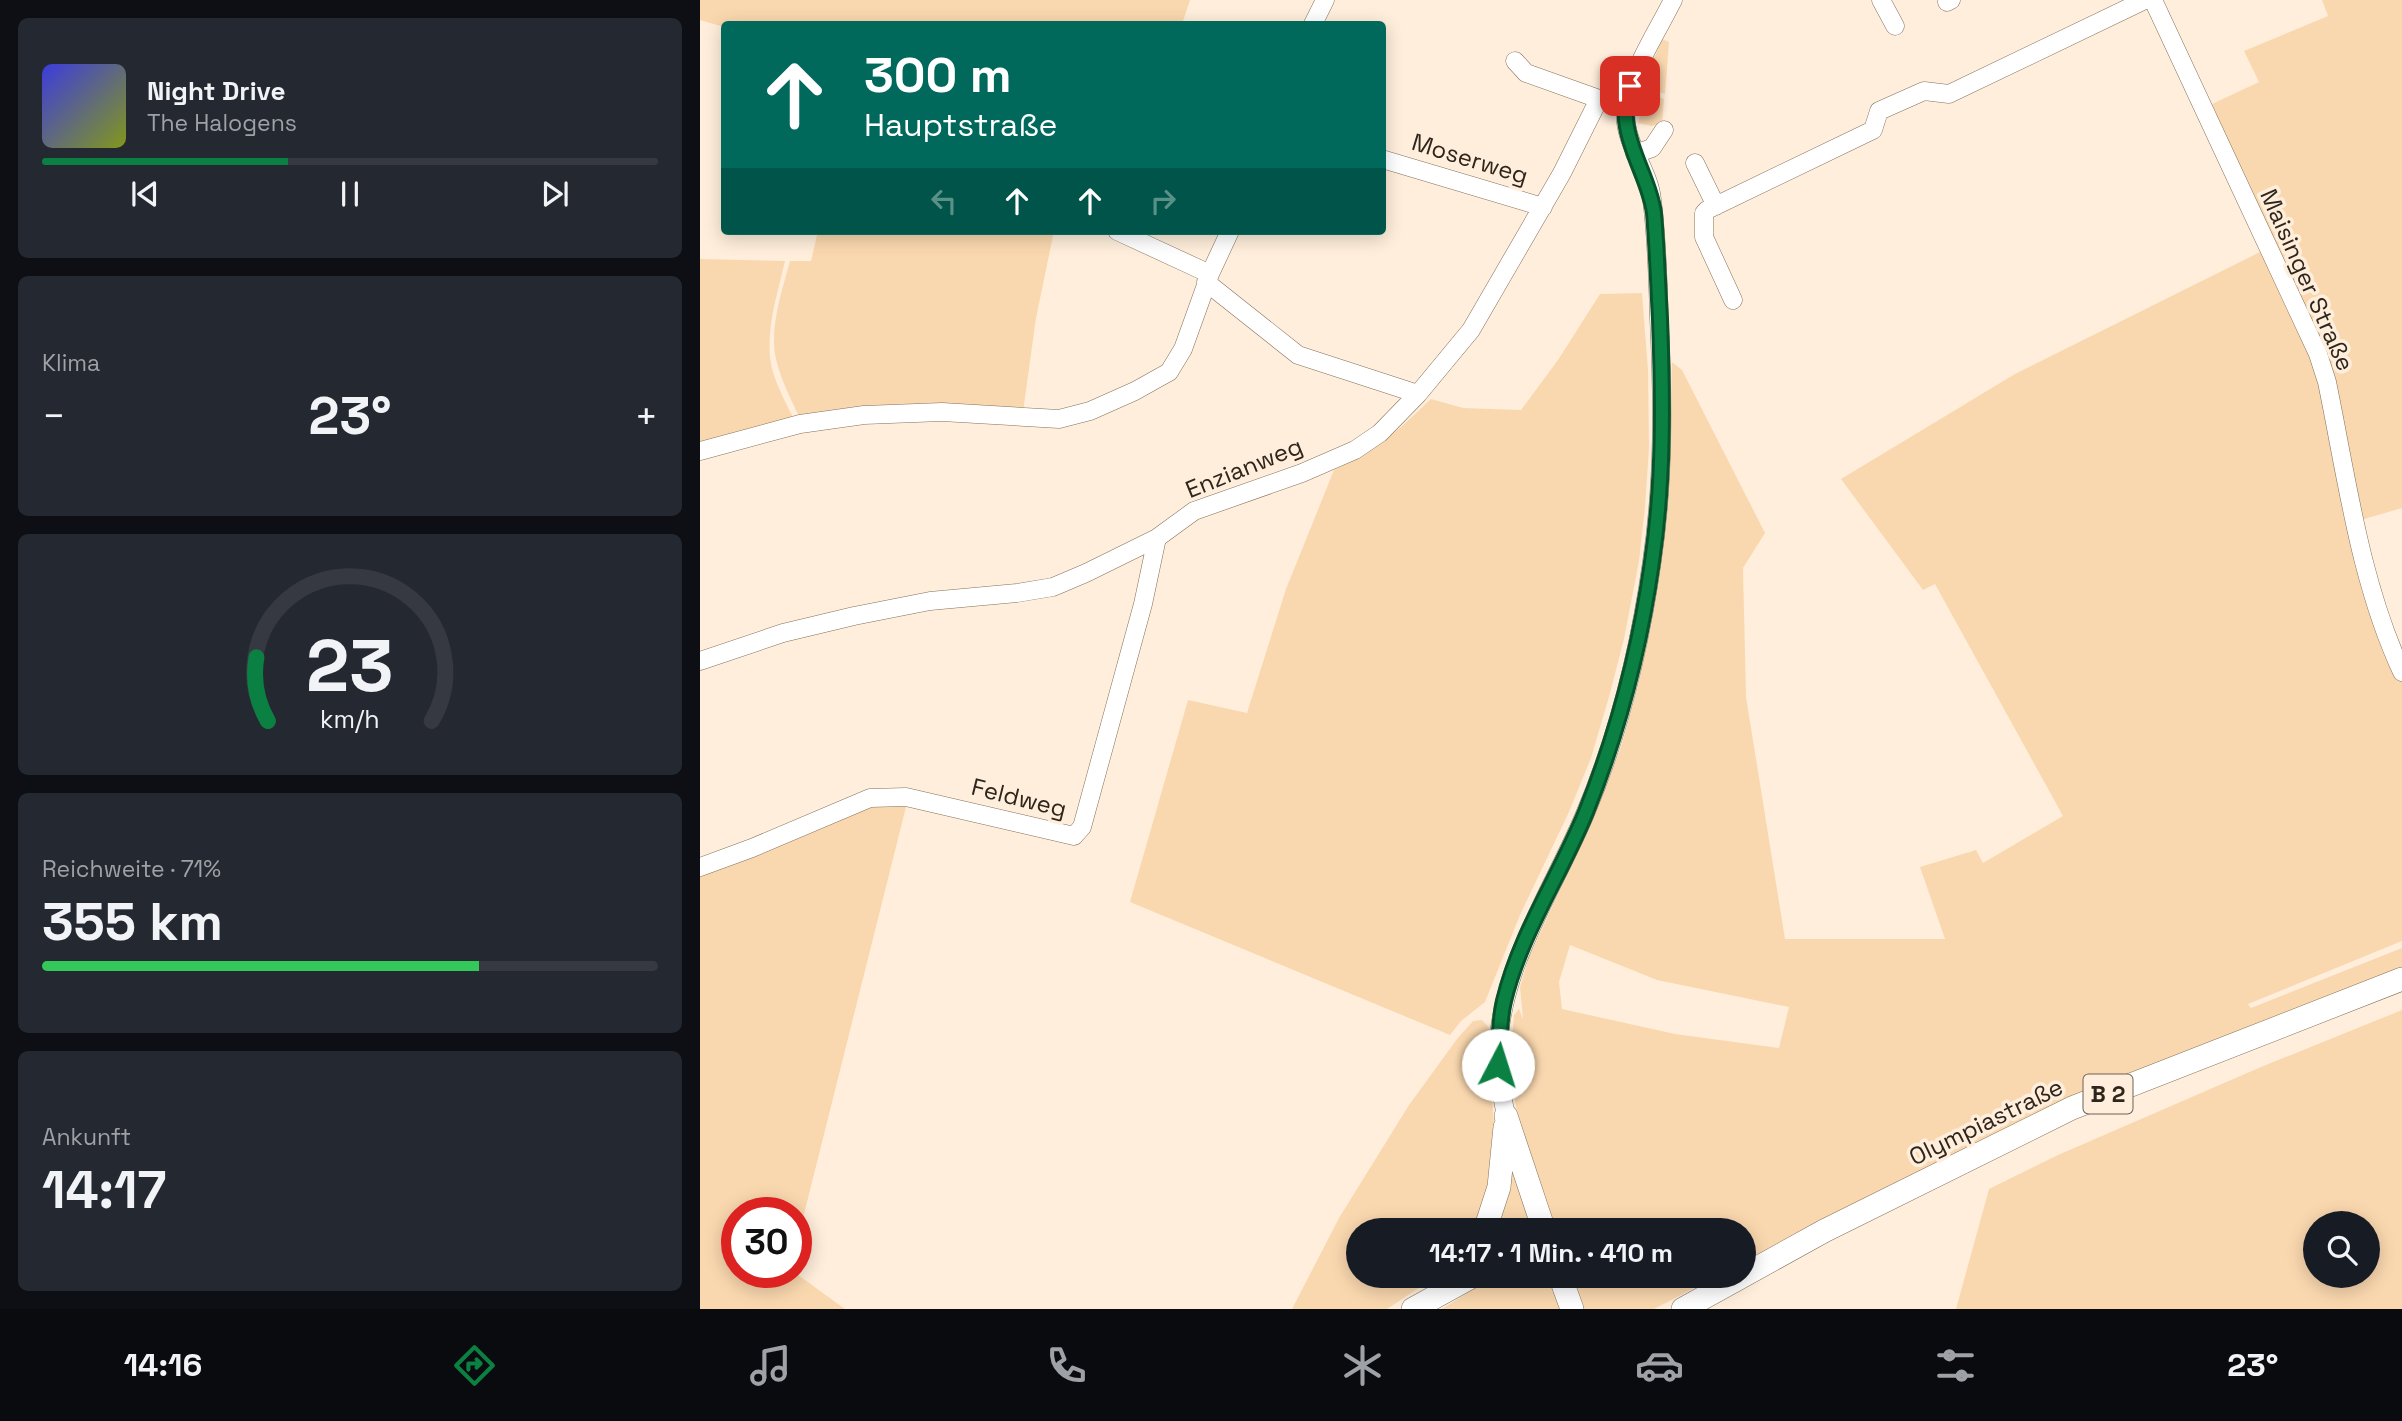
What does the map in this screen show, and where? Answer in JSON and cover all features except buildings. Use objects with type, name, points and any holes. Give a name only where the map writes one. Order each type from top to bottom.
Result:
[{"type":"main road","name":"Olympiastraße","points":[[1683,1309],[1824,1231],[2072,1108],[2402,979]]},
{"type":"main road","points":[[1489,1218],[1499,1187],[1506,1116]]},
{"type":"main road","points":[[1506,1116],[1540,1218]]},
{"type":"main road","points":[[1423,1303],[1441,1288]]},
{"type":"main road","points":[[1423,1303],[1451,1288]]},
{"type":"main road","points":[[1564,1288],[1572,1309]]},
{"type":"street","points":[[1314,21],[1325,0]]},
{"type":"street","points":[[1506,1116],[1498,1065],[1503,1003],[1524,943],[1586,814],[1624,695],[1642,622],[1660,501],[1661,349],[1652,195],[1635,155],[1627,127],[1626,105],[1630,86],[1673,0]]},
{"type":"street","points":[[1881,0],[1895,26]]},
{"type":"street","points":[[1733,300],[1704,237],[1704,213],[1873,130],[1879,111],[1924,91],[1949,94],[2145,0]]},
{"type":"street","name":"Maisinger Straße","points":[[2153,0],[2318,354],[2327,382],[2367,572],[2382,622],[2402,672]]},
{"type":"street","points":[[1515,61],[1526,73],[1599,99],[1626,105]]},
{"type":"street","name":"Enzianweg","points":[[700,661],[783,633],[854,616],[930,601],[1053,587],[1157,538],[1194,511],[1302,473],[1354,450],[1380,433],[1418,394],[1471,330],[1543,206],[1599,99]]},
{"type":"street","points":[[1635,155],[1652,148],[1664,130]]},
{"type":"street","name":"Moserweg","points":[[1386,160],[1543,206]]},
{"type":"street","points":[[1695,163],[1716,206]]},
{"type":"street","points":[[1125,235],[1208,278],[1298,355],[1418,394]]},
{"type":"street","points":[[700,451],[800,424],[864,415],[942,412],[1059,419],[1090,411],[1169,372],[1183,349],[1208,278],[1228,235]]},
{"type":"street","name":"Feldweg","points":[[700,867],[870,798],[906,797],[1074,836],[1082,827],[1143,604],[1157,538]]},
{"type":"shaded area","points":[[700,0],[1190,0],[1183,21],[721,21],[721,26],[700,20]]},
{"type":"shaded area","points":[[2322,0],[2402,0],[2402,508],[2361,520],[2397,674],[2402,682],[2402,941],[2248,1004],[2251,1008],[2402,948],[2402,970],[1806,1229],[1756,1255],[1756,1218],[1550,1218],[1527,1151],[1513,1090],[1511,1049],[1514,1015],[1519,1009],[1523,1019],[1520,987],[1529,957],[1594,816],[1621,747],[1638,686],[1652,622],[1668,502],[1672,362],[1682,370],[1765,533],[1743,568],[1746,697],[1785,939],[1945,939],[1920,867],[1976,850],[1983,863],[2063,816],[1935,584],[1923,590],[1841,479],[2015,374],[2268,248],[2210,105],[2259,82],[2244,51],[2328,16]],"holes":[[[1570,945],[1657,980],[1789,1007],[1779,1048],[1675,1034],[1562,1009],[1559,982]]]},
{"type":"shaded area","points":[[1662,39],[1669,42],[1665,94],[1643,86]]},
{"type":"shaded area","points":[[1641,91],[1664,99],[1662,123],[1652,126],[1638,123],[1642,106],[1636,105]]},
{"type":"shaded area","points":[[817,235],[1053,235],[1036,318],[1023,412],[801,421],[778,367],[774,335],[777,310],[790,261],[811,261]]},
{"type":"shaded area","points":[[700,259],[785,261],[776,296],[769,345],[776,382],[795,422],[700,447]]},
{"type":"shaded area","points":[[1642,293],[1648,370],[1649,448],[1639,561],[1624,639],[1591,758],[1569,812],[1520,915],[1485,1002],[1461,1021],[1450,1035],[1130,902],[1188,700],[1247,713],[1286,589],[1334,470],[1375,448],[1431,399],[1463,408],[1521,410],[1558,360],[1600,294]]},
{"type":"shaded area","points":[[908,799],[808,1197],[721,1197],[721,1288],[812,1288],[812,1285],[845,1309],[700,1309],[700,872],[871,801]]},
{"type":"shaded area","points":[[2402,1010],[2402,1309],[1956,1309],[1989,1189],[2058,1155],[2261,1067]]},
{"type":"shaded area","points":[[1482,1020],[1492,1031],[1490,1067],[1497,1168],[1481,1218],[1346,1218],[1346,1288],[1419,1288],[1387,1309],[1292,1309],[1339,1218],[1409,1105],[1473,1021]]},
{"type":"shaded area","points":[[1512,1168],[1528,1218],[1496,1218]]},
{"type":"shaded area","points":[[1475,1288],[1553,1288],[1561,1309],[1442,1309]]},
{"type":"shaded area","points":[[1575,1288],[1694,1288],[1654,1309],[1583,1309]]},
{"type":"route","points":[[1498,1065],[1503,1003],[1524,943],[1586,814],[1611,744],[1628,683],[1653,561],[1660,501],[1662,447],[1656,234],[1652,195],[1627,127],[1626,111],[1630,86]]}]
